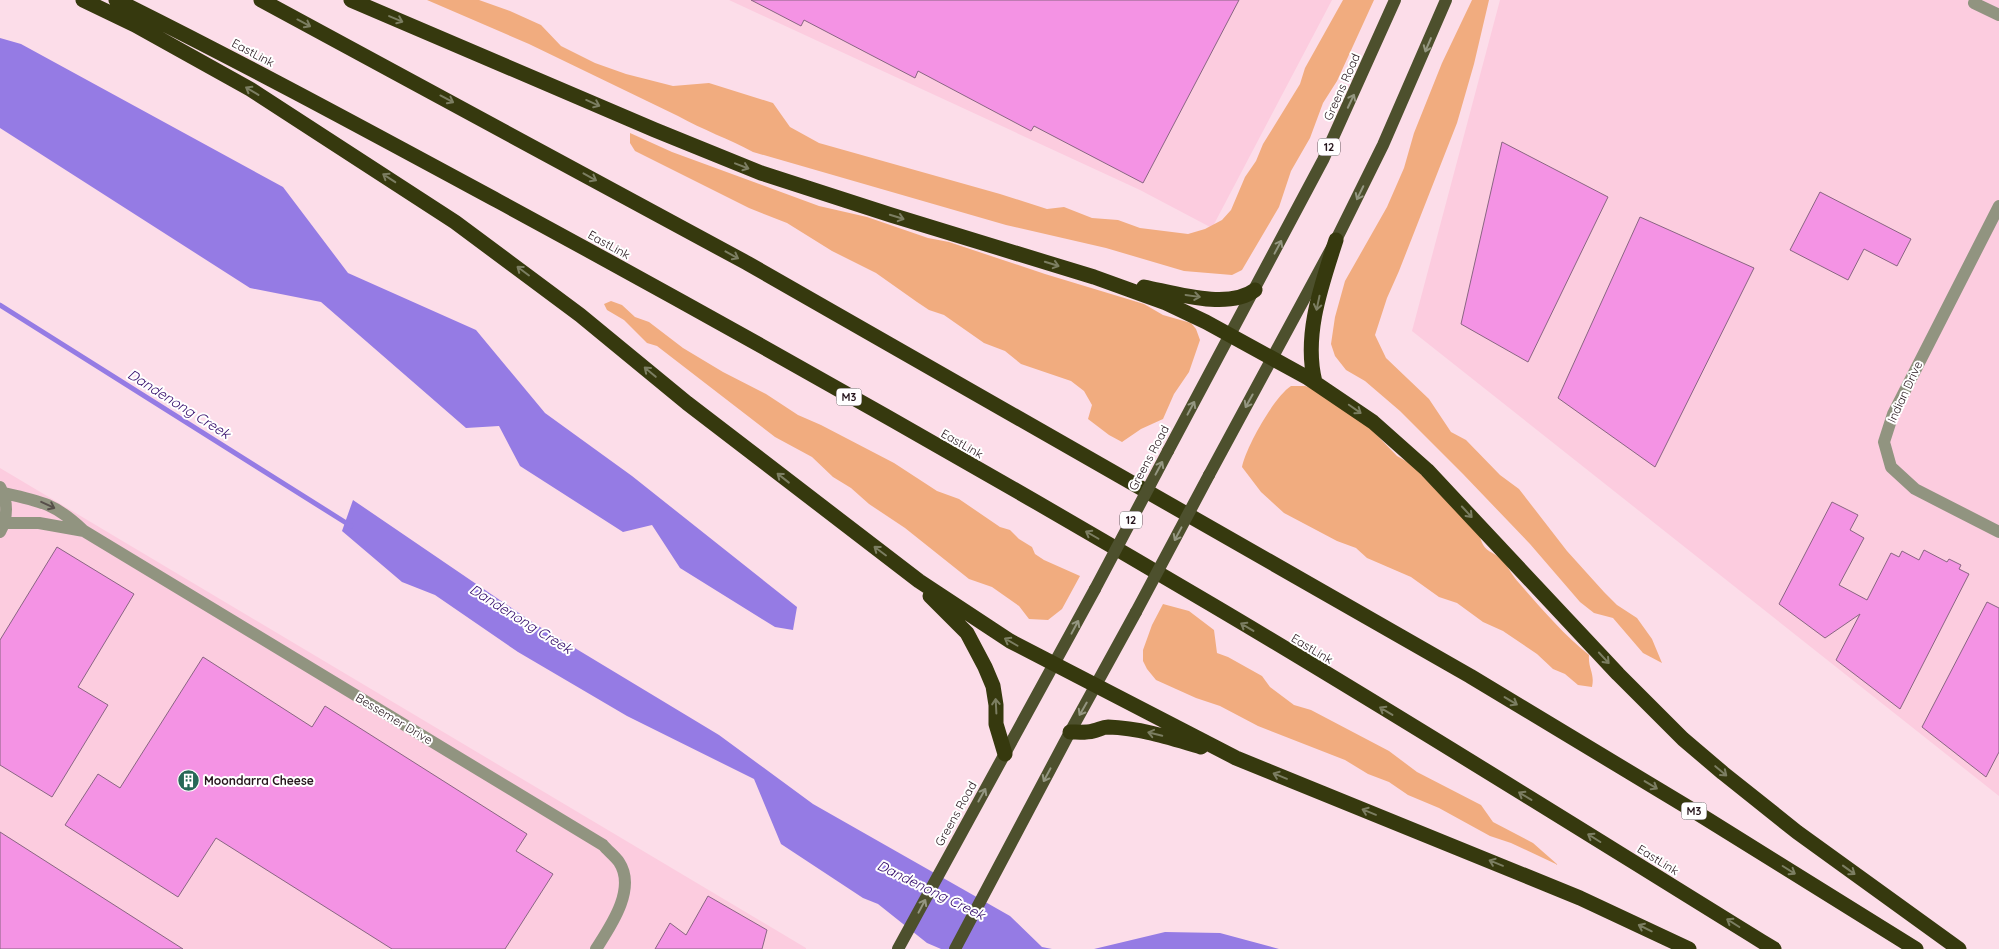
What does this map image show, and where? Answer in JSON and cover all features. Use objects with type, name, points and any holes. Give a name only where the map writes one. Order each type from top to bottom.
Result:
[{"type":"highway","points":[[83,0],[135,25],[250,89],[455,222],[580,315],[687,404],[919,581],[988,628],[1236,758]]},
{"type":"highway","name":"EastLink","points":[[116,0],[322,106],[559,234],[721,323],[1036,503],[1220,610],[1774,949]]},
{"type":"highway","name":"M3","points":[[260,0],[747,263],[1470,676],[1916,949]]},
{"type":"highway","points":[[351,0],[655,130],[761,173],[1094,277],[1166,303],[1315,382],[1373,422],[1427,470],[1618,674],[1683,739],[1784,821],[1959,949]]},
{"type":"highway","points":[[1315,382],[1311,362],[1314,323],[1336,240]]},
{"type":"highway","points":[[1094,277],[1208,298],[1234,299],[1243,297],[1255,290]]},
{"type":"highway","points":[[919,581],[935,602],[967,633],[976,647],[994,686],[996,724],[1004,754]]},
{"type":"highway","points":[[1070,732],[1093,731],[1106,727],[1123,728],[1176,739],[1236,758],[1580,898],[1689,949]]},
{"type":"main road","name":"Greens Road","points":[[898,949],[1095,589],[1324,160],[1395,0]]},
{"type":"main road","points":[[955,949],[1336,240],[1383,145],[1446,0]]},
{"type":"street","points":[[1974,3],[1999,15]]},
{"type":"street","name":"Indian Drive","points":[[1999,206],[1893,414],[1884,442],[1891,467],[1915,489],[1999,532]]},
{"type":"street","points":[[2,489],[6,502],[2,528]]},
{"type":"street","name":"Bessemer Drive","points":[[2,489],[42,501],[63,512],[84,531],[603,845],[620,863],[626,884],[621,901],[596,949]]},
{"type":"street","name":"Bessemer Drive","points":[[2,528],[39,523],[84,531]]},
{"type":"shaded area","points":[[427,0],[479,0],[541,25],[561,46],[595,63],[626,74],[673,86],[709,83],[773,103],[790,127],[819,143],[1047,209],[1064,207],[1092,218],[1118,220],[1140,228],[1188,234],[1205,229],[1222,220],[1231,210],[1245,177],[1300,84],[1305,68],[1343,0],[1374,0],[1337,81],[1323,103],[1310,138],[1291,171],[1279,207],[1242,270],[1232,275],[1184,271],[1106,248],[1006,225],[753,152],[529,44]]},
{"type":"shaded area","points":[[729,0],[1332,0],[1212,228],[1140,190]]},
{"type":"shaded area","points":[[1472,0],[1489,0],[1474,64],[1457,123],[1387,298],[1375,335],[1386,358],[1429,399],[1451,432],[1466,440],[1500,475],[1519,489],[1567,551],[1604,592],[1617,605],[1637,618],[1652,639],[1662,663],[1643,653],[1613,618],[1594,613],[1580,602],[1530,544],[1400,411],[1365,381],[1346,370],[1335,356],[1331,344],[1335,317],[1345,281],[1387,207],[1404,168],[1414,133],[1442,63]]},
{"type":"shaded area","points":[[1500,0],[1999,0],[1999,796],[1412,331]]},
{"type":"shaded area","points":[[630,133],[672,152],[819,206],[867,217],[928,238],[949,242],[1144,304],[1163,315],[1191,323],[1196,329],[1200,340],[1189,372],[1174,394],[1163,419],[1141,429],[1122,442],[1088,419],[1092,405],[1084,391],[1071,381],[1021,364],[1005,351],[984,343],[944,315],[929,310],[876,273],[832,251],[787,223],[749,208],[635,151],[630,143]]},
{"type":"shaded area","points":[[611,301],[622,305],[635,317],[649,322],[683,348],[723,372],[766,394],[798,415],[894,463],[937,491],[959,499],[1000,527],[1010,530],[1019,539],[1032,547],[1035,554],[1044,560],[1080,576],[1062,609],[1048,620],[1029,619],[1019,606],[992,587],[969,579],[905,528],[833,477],[812,457],[775,437],[657,346],[647,343],[624,320],[607,310],[604,304]]},
{"type":"shaded area","points":[[1291,386],[1305,386],[1319,391],[1368,426],[1397,456],[1411,464],[1479,534],[1483,545],[1503,561],[1517,581],[1552,620],[1589,655],[1589,664],[1593,678],[1592,687],[1578,685],[1565,674],[1553,669],[1537,654],[1503,631],[1483,622],[1457,603],[1439,597],[1411,577],[1367,558],[1356,548],[1337,541],[1284,513],[1261,492],[1242,467],[1249,447],[1269,411]]},
{"type":"shaded area","points":[[0,468],[806,948],[806,949],[0,949]]},
{"type":"shaded area","points":[[1163,604],[1189,611],[1214,630],[1217,653],[1262,676],[1270,687],[1294,705],[1311,710],[1389,751],[1417,772],[1481,805],[1493,822],[1533,843],[1558,865],[1511,843],[1490,836],[1439,808],[1408,795],[1389,782],[1368,774],[1345,760],[1258,726],[1220,706],[1196,698],[1156,680],[1143,661],[1143,650],[1152,625]]},
{"type":"water","points":[[0,38],[21,44],[283,187],[348,273],[476,330],[545,413],[632,476],[797,607],[793,630],[775,627],[680,568],[652,525],[623,532],[520,466],[499,426],[466,428],[321,302],[250,288],[0,128]]},
{"type":"water","points":[[353,500],[535,624],[719,735],[813,804],[1010,916],[1042,947],[1052,949],[941,949],[927,943],[878,904],[863,898],[781,844],[754,779],[627,716],[518,652],[435,595],[402,582],[342,531]]},
{"type":"water","points":[[1165,932],[1220,933],[1279,949],[1094,949]]},
{"type":"building","points":[[751,0],[1239,0],[1143,183],[1034,126],[1031,131],[918,71],[915,78],[804,20],[801,26]]},
{"type":"building","points":[[1502,142],[1608,197],[1528,362],[1461,324]]},
{"type":"building","points":[[1820,192],[1911,239],[1897,266],[1864,249],[1848,280],[1790,250]]},
{"type":"building","points":[[1640,217],[1754,268],[1655,467],[1558,398]]},
{"type":"building","points":[[1832,502],[1858,515],[1850,530],[1864,538],[1839,585],[1867,600],[1891,553],[1899,557],[1902,551],[1919,560],[1924,550],[1947,562],[1949,559],[1961,565],[1959,569],[1969,574],[1900,709],[1836,660],[1860,614],[1825,638],[1779,604]]},
{"type":"building","points":[[57,547],[134,594],[78,687],[108,705],[52,797],[0,765],[0,640]]},
{"type":"building","points":[[1987,602],[1999,608],[1999,752],[1986,777],[1922,727]]},
{"type":"building","points":[[203,657],[312,727],[325,706],[527,834],[516,851],[553,874],[505,949],[392,949],[216,838],[178,897],[65,825],[98,774],[120,788]]},
{"type":"building","points":[[0,832],[183,949],[0,949]]},
{"type":"building","points":[[708,896],[767,930],[762,949],[655,949],[670,923],[686,935]]},
{"type":"waterway","name":"Dandenong Creek","points":[[0,305],[351,526]]},
{"type":"place","name":"Moondarra Cheese","points":[[188,781]]}]
